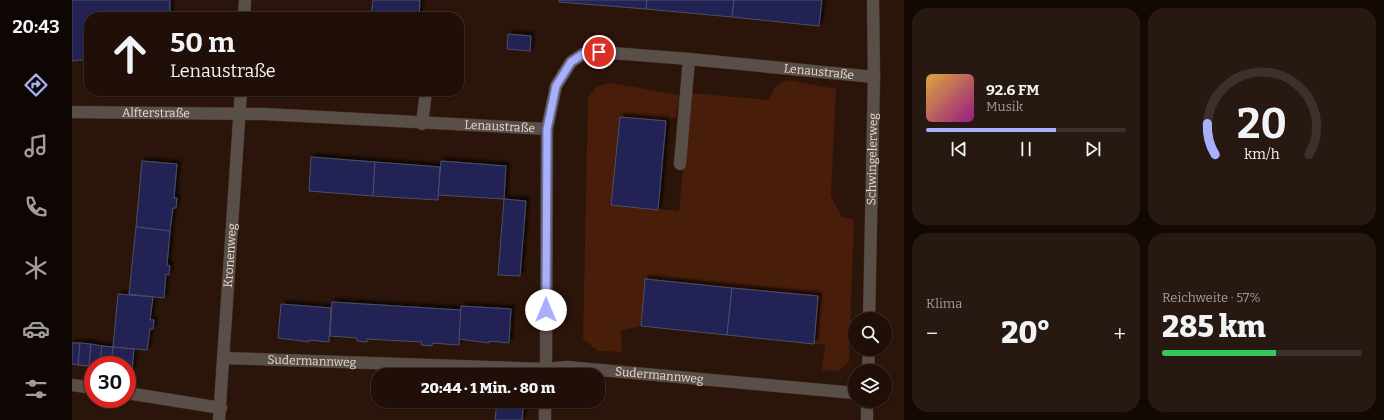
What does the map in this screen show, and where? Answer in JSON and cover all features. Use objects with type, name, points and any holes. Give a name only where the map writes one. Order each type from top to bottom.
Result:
[{"type":"street","points":[[244,12],[245,0]]},
{"type":"street","name":"Schwingelerweg","points":[[869,312],[874,77],[873,0]]},
{"type":"street","name":"Lenaustraße","points":[[240,115],[264,114],[422,124],[547,129],[556,86],[571,62],[583,54],[599,52],[874,77]]},
{"type":"street","points":[[680,164],[689,59]]},
{"type":"street","name":"Kronenweg","points":[[220,414],[241,96]]},
{"type":"street","points":[[422,124],[425,96]]},
{"type":"street","name":"Alfterstraße","points":[[72,112],[240,115]]},
{"type":"street","points":[[546,368],[547,129]]},
{"type":"street","name":"Sudermannweg","points":[[224,358],[454,368]]},
{"type":"street","name":"Sudermannweg","points":[[563,368],[578,368]]},
{"type":"street","name":"Sudermannweg","points":[[605,370],[848,392]]},
{"type":"street","points":[[72,385],[84,387]]},
{"type":"street","points":[[136,395],[220,414]]},
{"type":"street","points":[[545,408],[545,420]]},
{"type":"street","points":[[867,420],[868,408]]},
{"type":"shaded area","points":[[788,80],[836,89],[831,196],[842,217],[854,220],[851,312],[848,312],[849,362],[838,371],[822,370],[825,344],[814,344],[818,296],[646,279],[641,326],[621,330],[622,352],[598,351],[583,339],[588,98],[597,86],[611,83],[680,95],[676,117],[666,121],[620,117],[611,205],[679,211],[690,93],[769,100],[776,87]]},
{"type":"building","points":[[72,0],[170,0],[170,12],[84,12],[84,60],[72,61]]},
{"type":"building","points":[[373,0],[420,0],[419,12],[372,12]]},
{"type":"building","points":[[559,0],[647,0],[646,9],[559,2]]},
{"type":"building","points":[[647,0],[734,0],[732,17],[646,9]]},
{"type":"building","points":[[734,0],[822,0],[819,26],[732,17]]},
{"type":"building","points":[[508,34],[531,36],[530,51],[507,49]]},
{"type":"building","points":[[620,117],[666,121],[658,210],[611,205]]},
{"type":"building","points":[[311,157],[375,162],[373,196],[309,191]]},
{"type":"building","points":[[142,161],[177,164],[174,198],[177,198],[176,208],[173,208],[170,231],[136,227]]},
{"type":"building","points":[[441,161],[506,166],[504,199],[438,195]]},
{"type":"building","points":[[375,162],[440,167],[438,200],[373,196]]},
{"type":"building","points":[[504,199],[526,201],[520,276],[498,275]]},
{"type":"building","points":[[136,227],[170,231],[167,265],[170,266],[169,275],[166,274],[164,298],[129,294]]},
{"type":"building","points":[[645,279],[732,288],[727,335],[641,326]]},
{"type":"building","points":[[732,288],[818,296],[814,344],[727,335]]},
{"type":"building","points":[[118,294],[153,297],[150,320],[154,320],[153,329],[150,329],[147,350],[113,347]]},
{"type":"building","points":[[332,302],[461,310],[459,345],[432,343],[432,346],[421,345],[422,342],[367,339],[367,342],[357,341],[357,338],[330,336]]},
{"type":"building","points":[[281,304],[331,308],[329,342],[309,340],[309,342],[278,338]]},
{"type":"building","points":[[461,306],[511,309],[509,343],[489,341],[489,343],[459,339]]},
{"type":"building","points":[[72,343],[80,343],[78,365],[72,364]]},
{"type":"building","points":[[80,343],[91,344],[90,356],[84,356],[84,366],[78,365]]},
{"type":"building","points":[[91,344],[102,346],[101,356],[90,356]]},
{"type":"building","points":[[102,346],[113,347],[112,356],[101,356]]},
{"type":"building","points":[[113,347],[134,349],[133,356],[112,356]]},
{"type":"building","points":[[496,408],[523,408],[522,420],[495,420]]},
{"type":"route","points":[[546,310],[547,129],[556,86],[562,74],[571,62],[583,54],[599,52]]}]
